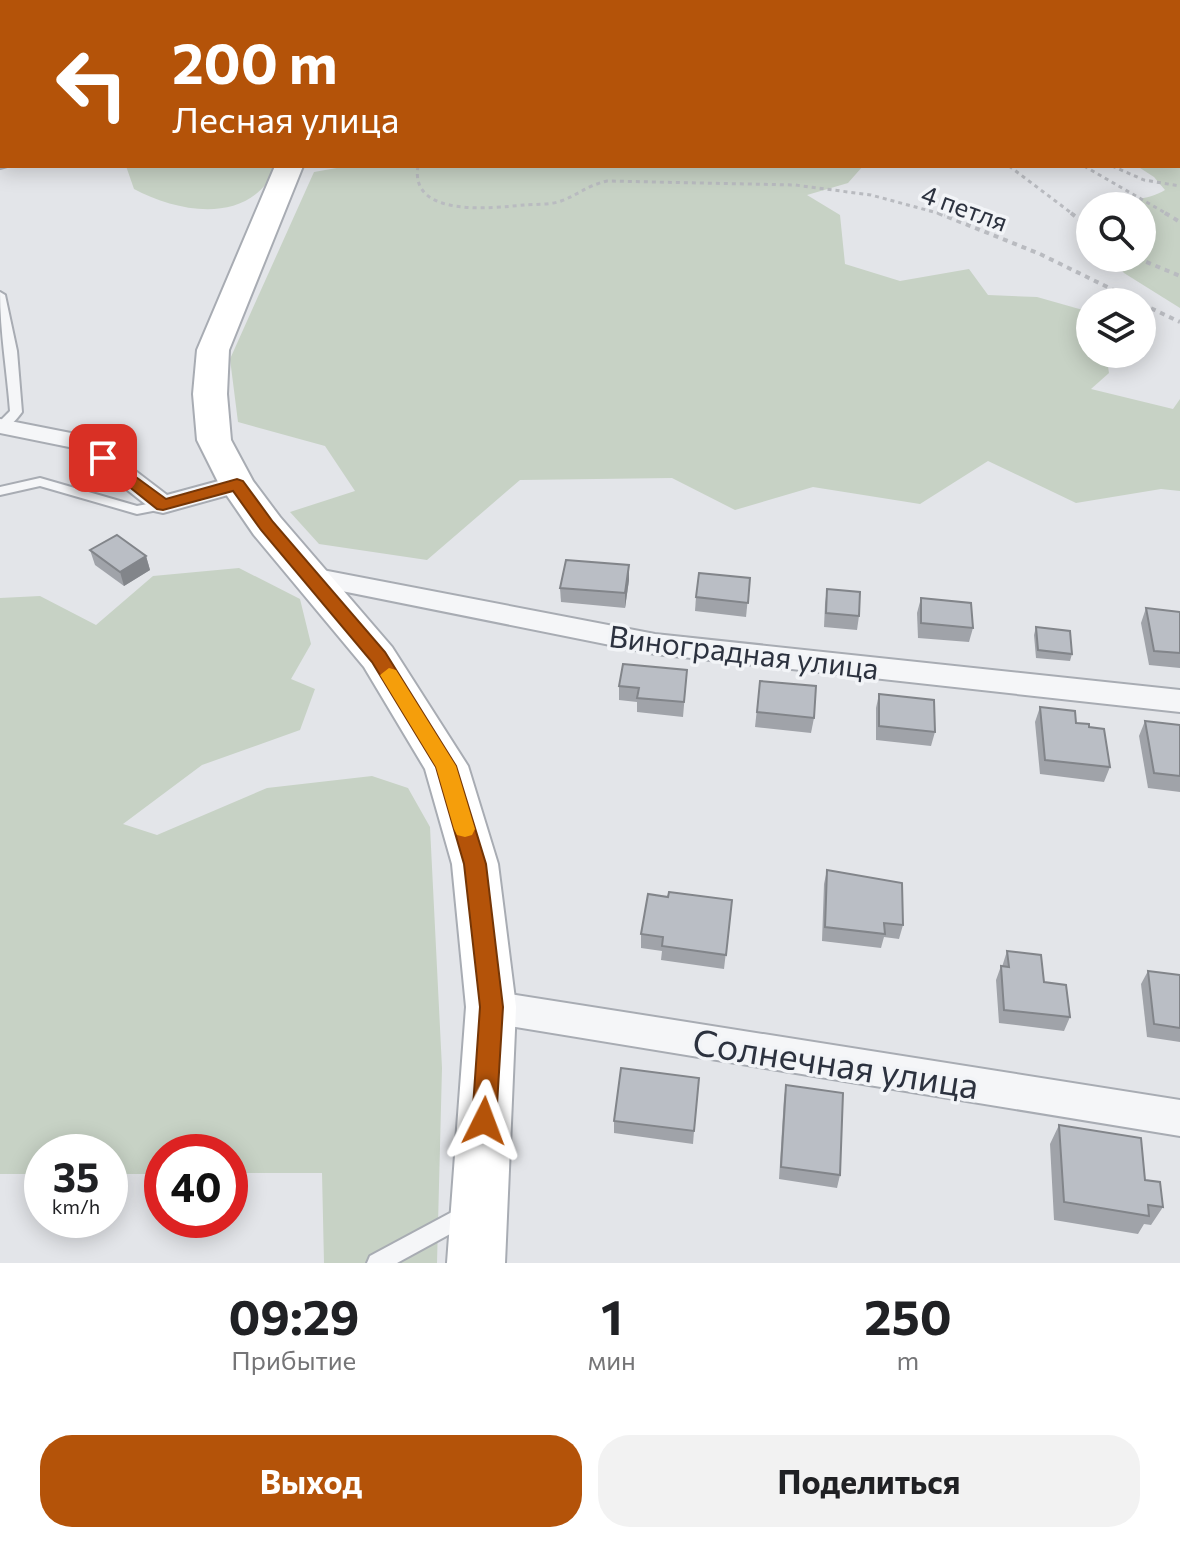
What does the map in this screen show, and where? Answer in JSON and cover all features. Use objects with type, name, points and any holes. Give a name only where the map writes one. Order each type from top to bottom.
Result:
[{"type":"street","points":[[288,168],[213,350],[210,394],[214,440],[237,484],[378,657],[446,766],[475,864],[491,1007],[476,1263]]},
{"type":"street","points":[[1,426],[82,442],[163,505],[237,484]]},
{"type":"street","name":"Виноградная улица","points":[[312,577],[655,644],[1180,701]]},
{"type":"street","name":"Солнечная улица","points":[[491,1007],[1180,1118]]},
{"type":"lane","points":[[0,295],[16,412],[1,426]]},
{"type":"lane","points":[[0,491],[40,482],[137,510],[163,505]]},
{"type":"lane","points":[[377,1263],[479,1207]]},
{"type":"path","name":"4 петля","points":[[418,168],[416,178],[423,193],[446,204],[476,210],[561,201],[586,186],[636,179],[745,186],[795,185],[871,195],[951,217],[1040,254],[1109,288]]},
{"type":"path","name":"4 петля","points":[[1012,168],[1076,217]]},
{"type":"path","points":[[1087,168],[1180,222]]},
{"type":"path","points":[[1117,168],[1144,180],[1180,186]]},
{"type":"path","points":[[1156,266],[1180,276]]},
{"type":"path","name":"4 петля","points":[[1156,311],[1180,322]]},
{"type":"shaded area","points":[[127,168],[276,168],[265,185],[250,198],[233,206],[213,209],[173,204],[134,189]]},
{"type":"shaded area","points":[[337,168],[861,168],[848,183],[807,195],[840,215],[845,264],[900,281],[969,269],[988,295],[1037,297],[1076,308],[1076,368],[1108,368],[1109,373],[1091,389],[1173,409],[1180,399],[1180,491],[1161,489],[1076,503],[988,461],[920,504],[813,487],[735,510],[672,478],[520,480],[427,560],[319,544],[290,512],[355,491],[325,446],[238,422],[230,359],[314,172]]},
{"type":"shaded area","points":[[1140,168],[1180,168],[1180,308],[1156,293],[1156,288],[1148,288],[1123,272],[1156,272],[1156,195],[1165,190],[1154,177]]},
{"type":"shaded area","points":[[239,568],[300,599],[311,644],[291,679],[315,689],[300,730],[202,765],[123,824],[157,835],[267,788],[372,776],[408,788],[430,827],[442,1068],[437,1263],[324,1263],[322,1173],[248,1173],[248,1134],[144,1134],[144,1174],[128,1174],[128,1134],[24,1134],[24,1174],[0,1174],[0,598],[40,596],[96,625],[153,576]]},
{"type":"building","points":[[117,535],[146,556],[120,572],[90,550]]},
{"type":"building","points":[[566,560],[629,565],[625,593],[560,588]]},
{"type":"building","points":[[699,573],[750,578],[748,603],[696,597]]},
{"type":"building","points":[[827,589],[860,592],[859,616],[826,613]]},
{"type":"building","points":[[921,598],[971,603],[973,628],[921,623]]},
{"type":"building","points":[[1146,608],[1180,612],[1180,653],[1154,651]]},
{"type":"building","points":[[1036,627],[1070,631],[1072,654],[1038,650]]},
{"type":"building","points":[[623,664],[687,670],[684,702],[637,698],[639,688],[619,686]]},
{"type":"building","points":[[760,681],[816,686],[814,718],[757,712]]},
{"type":"building","points":[[879,694],[934,700],[935,732],[879,726]]},
{"type":"building","points":[[1040,707],[1075,711],[1076,723],[1104,729],[1110,767],[1045,760]]},
{"type":"building","points":[[1145,721],[1180,725],[1180,776],[1154,773]]},
{"type":"building","points":[[827,870],[902,883],[903,925],[884,923],[885,934],[825,927]]},
{"type":"building","points":[[669,892],[732,900],[726,955],[662,946],[663,937],[641,934],[648,894],[668,897]]},
{"type":"building","points":[[1007,951],[1041,955],[1044,982],[1066,985],[1070,1017],[1004,1010],[1001,966],[1009,967]]},
{"type":"building","points":[[1148,971],[1180,975],[1180,1028],[1154,1024]]},
{"type":"building","points":[[621,1068],[699,1078],[694,1131],[614,1121]]},
{"type":"building","points":[[786,1085],[843,1093],[840,1175],[781,1167]]},
{"type":"building","points":[[1059,1125],[1141,1138],[1145,1180],[1160,1182],[1163,1207],[1148,1205],[1149,1216],[1064,1202]]},
{"type":"slow traffic","points":[[389,675],[446,766],[465,829]]},
{"type":"route","points":[[103,458],[163,505],[237,484],[267,526],[378,657],[446,766],[475,864],[491,1007],[484,1121]]}]
